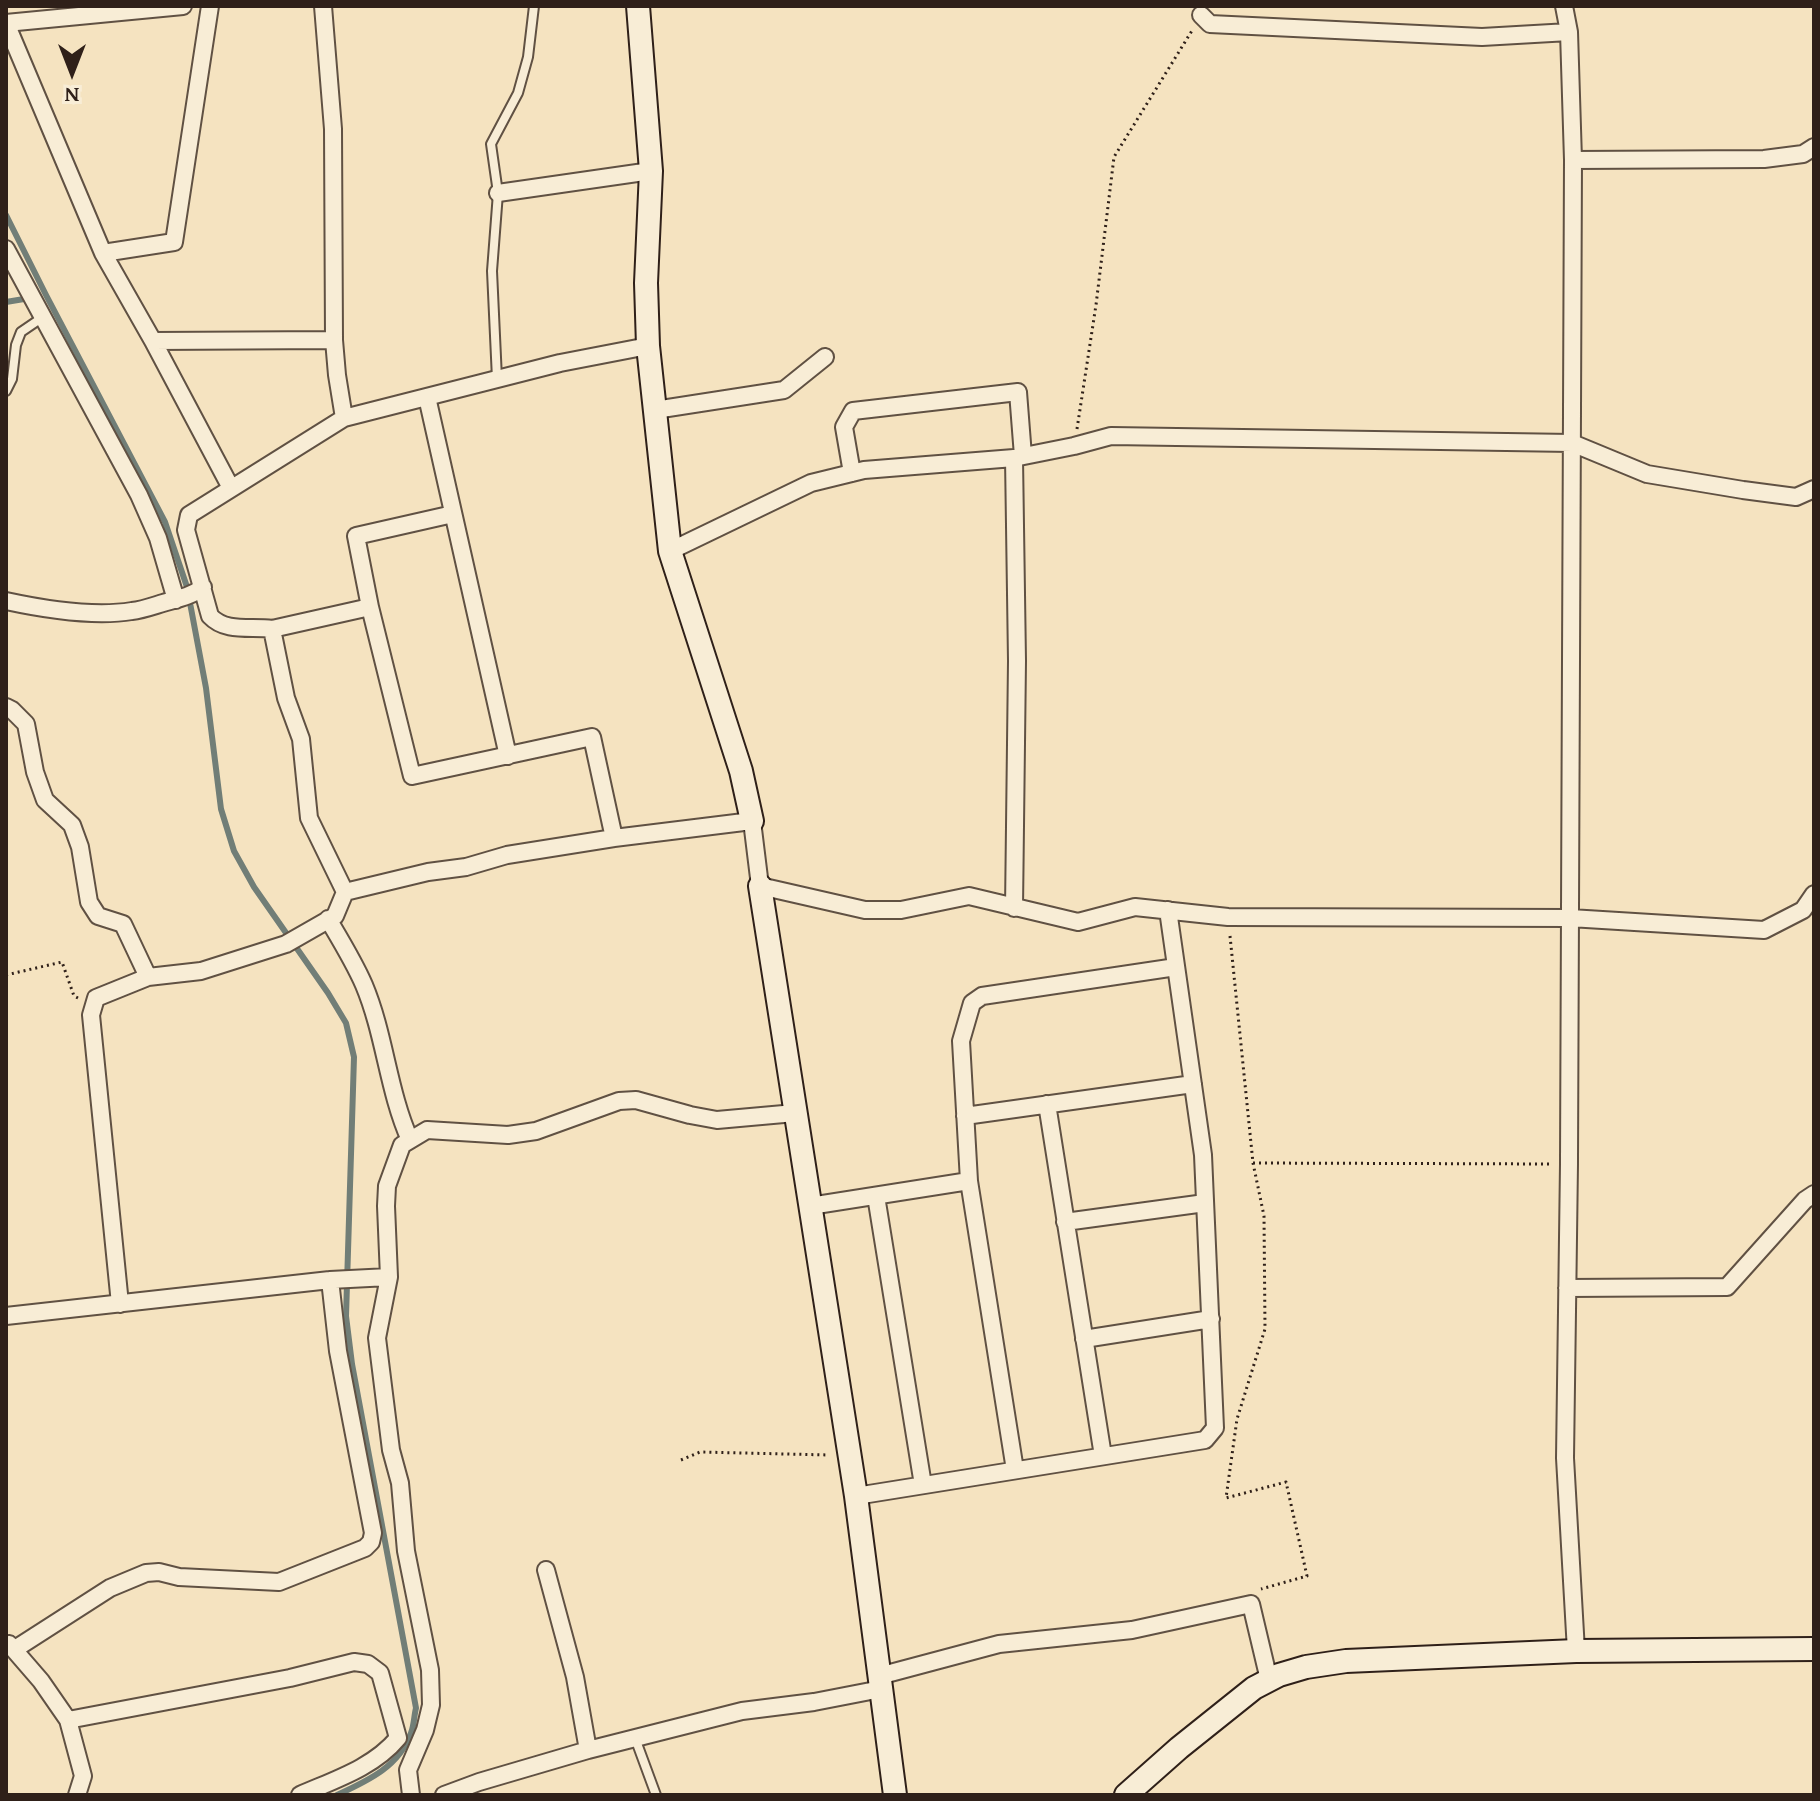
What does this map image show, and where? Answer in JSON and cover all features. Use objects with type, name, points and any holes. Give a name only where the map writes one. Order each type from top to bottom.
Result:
[{"type":"street","points":[[183,6],[108,9],[6,23],[103,253],[231,488]]},
{"type":"street","points":[[103,253],[174,242],[210,6]]},
{"type":"street","points":[[323,6],[333,129],[334,340],[344,418]]},
{"type":"street","points":[[638,6],[651,171],[646,283],[648,346],[670,551],[741,771],[752,821],[856,1496],[895,1795]]},
{"type":"street","points":[[1564,6],[1569,32],[1573,160],[1565,1458],[1576,1651]]},
{"type":"street","points":[[1201,15],[1210,24],[1482,37],[1569,32]]},
{"type":"street","points":[[1573,160],[1764,159],[1803,154],[1814,147]]},
{"type":"street","points":[[498,193],[651,171]]},
{"type":"street","points":[[6,249],[189,594],[217,623],[230,628],[272,629],[370,607]]},
{"type":"street","points":[[153,341],[334,340]]},
{"type":"street","points":[[189,594],[186,530],[189,515],[344,418],[560,363],[648,346]]},
{"type":"street","points":[[655,410],[784,390],[825,357]]},
{"type":"street","points":[[852,473],[844,427],[853,411],[1018,392],[1014,908]]},
{"type":"street","points":[[427,397],[508,756]]},
{"type":"street","points":[[670,551],[811,483],[864,470],[1018,457],[1111,436],[1572,443],[1647,474],[1796,497],[1814,489]]},
{"type":"street","points":[[453,514],[356,536],[370,607],[412,776],[592,737],[614,838]]},
{"type":"street","points":[[6,601],[84,612],[132,611],[189,594]]},
{"type":"street","points":[[120,1304],[91,1015],[96,998],[148,977],[201,971],[291,941],[335,916],[345,892],[309,818],[301,739],[286,698],[272,629]]},
{"type":"street","points":[[6,707],[26,724],[35,772],[45,800],[72,825],[80,847],[89,902],[98,916],[123,924],[148,977]]},
{"type":"street","points":[[345,892],[428,872],[466,867],[507,855],[752,821]]},
{"type":"street","points":[[760,886],[865,910],[901,910],[969,896],[1078,922],[1135,907],[1228,917],[1570,918],[1764,930],[1803,910],[1814,894]]},
{"type":"street","points":[[856,1496],[1205,1440],[1215,1428],[1203,1155],[1168,910]]},
{"type":"street","points":[[328,919],[364,986],[401,1119],[410,1140]]},
{"type":"street","points":[[1015,1470],[969,1181],[961,1041],[972,1003],[982,996],[1176,967]]},
{"type":"street","points":[[965,1116],[1193,1084]]},
{"type":"street","points":[[411,1795],[408,1770],[425,1730],[431,1705],[430,1670],[406,1551],[400,1483],[391,1450],[377,1338],[387,1186],[402,1145],[427,1130],[508,1135],[536,1131],[619,1101],[636,1100],[717,1120],[795,1113]]},
{"type":"street","points":[[1047,1104],[1103,1456]]},
{"type":"street","points":[[810,1206],[969,1181]]},
{"type":"street","points":[[1567,1288],[1727,1287],[1805,1200],[1814,1194]]},
{"type":"street","points":[[876,1196],[923,1485]]},
{"type":"street","points":[[1065,1222],[1205,1203]]},
{"type":"street","points":[[6,1316],[381,1277]]},
{"type":"street","points":[[77,1795],[83,1776],[68,1720],[41,1681],[10,1646],[110,1588],[146,1573],[279,1582],[365,1548],[371,1542],[373,1533],[338,1351],[335,1280]]},
{"type":"street","points":[[1084,1339],[1211,1319]]},
{"type":"street","points":[[546,1570],[575,1677],[588,1750]]},
{"type":"street","points":[[444,1795],[588,1750],[742,1711],[814,1702],[999,1644],[1132,1630],[1251,1604],[1269,1680]]},
{"type":"street","points":[[1126,1795],[1254,1688],[1279,1675],[1306,1667],[1346,1661],[1576,1651],[1814,1649]]},
{"type":"street","points":[[68,1720],[290,1678],[354,1662],[368,1664],[380,1673],[398,1738],[370,1763],[300,1795]]},
{"type":"street","points":[[389,1749],[413,1759]]},
{"type":"lane","points":[[497,379],[492,271],[498,193],[491,144],[518,93],[528,57],[534,6]]},
{"type":"lane","points":[[6,391],[12,379],[16,345],[21,332],[43,317]]},
{"type":"lane","points":[[635,1738],[656,1795]]},
{"type":"path","points":[[1074,446],[1096,305],[1114,157],[1201,15]]},
{"type":"path","points":[[1228,917],[1253,1163],[1264,1216],[1265,1329],[1237,1419],[1226,1498],[1286,1482],[1307,1576],[1248,1593],[1251,1604]]},
{"type":"path","points":[[6,975],[62,962],[74,996],[94,1006]]},
{"type":"path","points":[[1253,1163],[1569,1164]]},
{"type":"path","points":[[681,1460],[700,1452],[849,1455]]},
{"type":"waterway","points":[[6,215],[165,522],[187,587],[206,688],[221,809],[234,851],[254,887],[346,1023],[354,1057],[346,1316],[352,1364],[416,1708],[411,1733],[399,1755],[381,1772],[337,1795]]},
{"type":"waterway","points":[[6,302],[30,298]]}]
